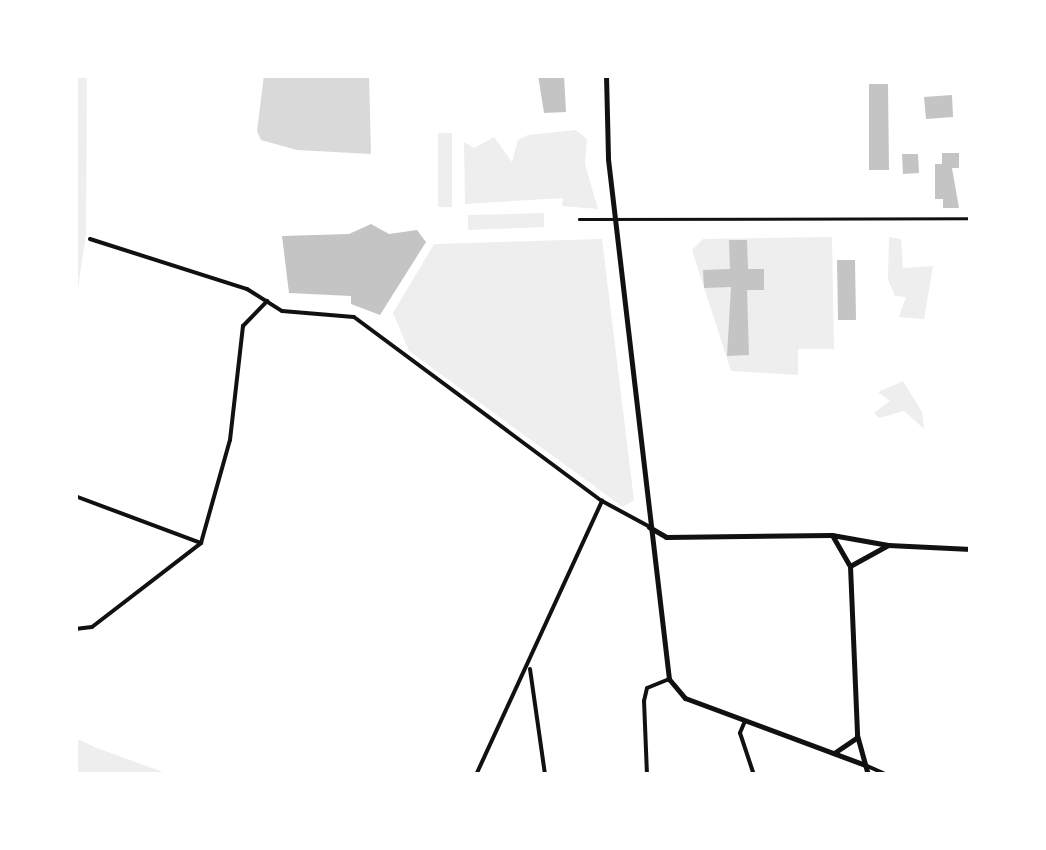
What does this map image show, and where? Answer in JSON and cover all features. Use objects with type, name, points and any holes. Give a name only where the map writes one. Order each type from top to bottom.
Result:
[{"type":"main road","points":[[606,75],[608,158],[648,527],[669,678],[685,698],[823,753],[865,765]]},
{"type":"main road","points":[[648,527],[666,537],[832,535],[888,546],[971,549]]},
{"type":"main road","points":[[832,535],[850,566],[857,735],[868,775]]},
{"type":"main road","points":[[850,566],[888,546]]},
{"type":"main road","points":[[823,753],[844,752],[857,735]]},
{"type":"street","points":[[579,219],[661,217],[672,223],[971,218]]},
{"type":"street","points":[[90,239],[267,301],[282,311],[354,317],[602,501],[648,527]]},
{"type":"street","points":[[75,629],[92,627],[202,543],[230,440],[243,326],[267,301]]},
{"type":"street","points":[[75,496],[202,543]]},
{"type":"street","points":[[476,775],[530,669],[602,501]]},
{"type":"street","points":[[530,669],[544,775]]},
{"type":"street","points":[[647,775],[644,701],[647,688],[669,678]]},
{"type":"street","points":[[745,721],[740,732],[754,775]]},
{"type":"street","points":[[865,765],[887,775]]},
{"type":"shaded area","points":[[75,75],[87,75],[86,234],[75,308]]},
{"type":"shaded area","points":[[264,75],[369,75],[371,154],[297,150],[261,140],[257,131]]},
{"type":"shaded area","points":[[576,130],[587,139],[585,164],[598,209],[562,206],[563,198],[465,204],[464,142],[474,148],[494,137],[512,162],[518,140],[528,135]]},
{"type":"shaded area","points":[[438,133],[452,133],[452,207],[438,207]]},
{"type":"shaded area","points":[[544,213],[544,227],[468,230],[468,215]]},
{"type":"shaded area","points":[[832,237],[834,349],[798,349],[798,375],[731,371],[692,250],[703,239]]},
{"type":"shaded area","points":[[889,237],[901,239],[903,268],[933,266],[924,319],[899,317],[906,297],[895,296],[888,280]]},
{"type":"shaded area","points":[[602,239],[634,500],[623,507],[409,351],[393,313],[434,244]]},
{"type":"shaded area","points":[[903,381],[922,412],[924,429],[904,411],[879,418],[874,413],[890,401],[878,392]]},
{"type":"shaded area","points":[[75,738],[97,748],[171,775],[75,775]]},
{"type":"building","points":[[538,75],[564,75],[566,112],[544,113]]},
{"type":"building","points":[[869,84],[888,84],[889,170],[869,170]]},
{"type":"building","points":[[952,95],[953,117],[926,119],[924,97]]},
{"type":"building","points":[[942,153],[959,153],[959,168],[952,168],[959,208],[943,208],[943,199],[935,199],[935,164],[942,164]]},
{"type":"building","points":[[902,154],[918,154],[919,173],[903,174]]},
{"type":"building","points":[[371,224],[389,234],[417,230],[426,242],[380,315],[351,304],[351,296],[289,293],[282,236],[349,234]]},
{"type":"building","points":[[729,240],[747,240],[748,269],[764,269],[764,290],[747,290],[749,355],[727,356],[731,287],[704,288],[703,270],[730,269]]},
{"type":"building","points":[[837,260],[855,260],[856,320],[838,320]]}]
